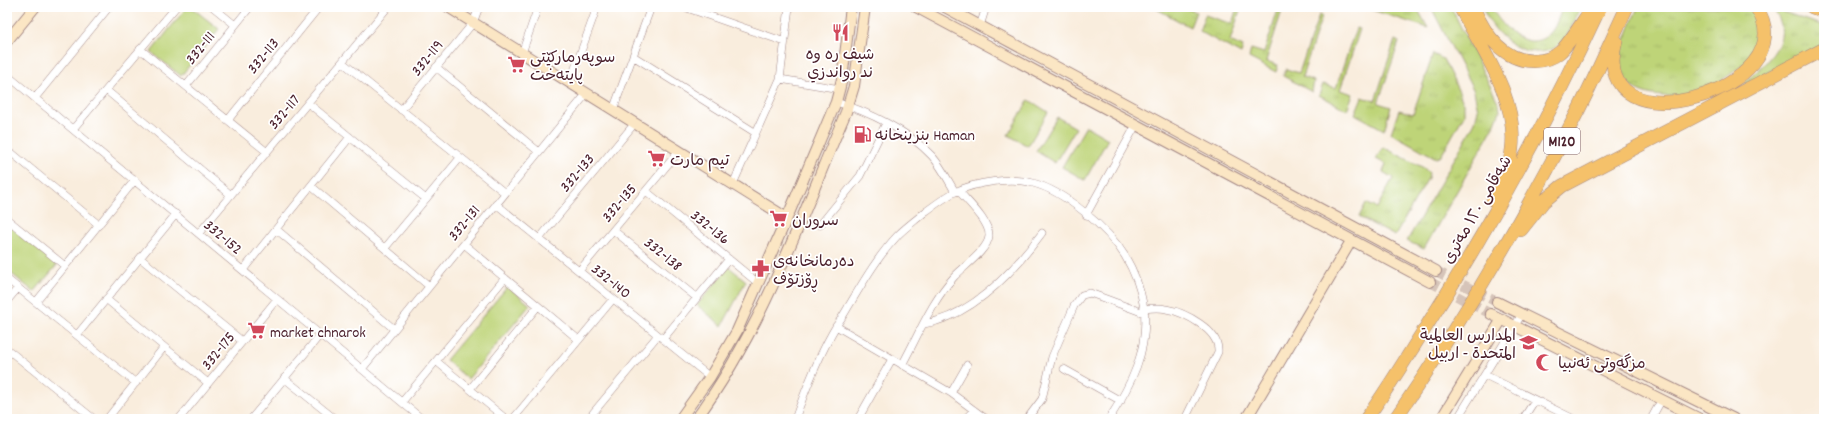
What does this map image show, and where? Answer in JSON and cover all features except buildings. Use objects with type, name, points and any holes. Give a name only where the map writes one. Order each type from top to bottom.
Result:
[{"type":"highway","points":[[1460,7],[1502,90],[1509,109],[1512,138],[1508,167],[1483,219],[1463,268]]},
{"type":"highway","points":[[1473,7],[1488,34],[1500,48],[1516,58],[1535,61],[1548,59],[1560,52],[1593,7]]},
{"type":"highway","name":"شەقامی ١٢٠ مەتری","points":[[1366,419],[1463,268],[1507,191],[1572,68],[1600,7]]},
{"type":"highway","points":[[1628,7],[1614,46],[1613,60],[1615,74],[1622,86],[1634,96],[1648,102],[1658,103],[1679,102],[1701,96],[1723,86],[1750,67],[1762,51],[1765,38],[1765,24],[1756,7]]},
{"type":"highway","name":"M120","points":[[1395,419],[1490,271],[1562,142],[1628,7]]},
{"type":"highway","points":[[1812,7],[1824,11]]},
{"type":"highway","points":[[1490,271],[1537,209],[1554,192],[1824,49]]},
{"type":"street","points":[[7,41],[35,7]]},
{"type":"street","points":[[35,98],[109,7]]},
{"type":"street","points":[[73,129],[176,7]]},
{"type":"street","points":[[213,7],[235,25]]},
{"type":"street","name":"332-111","points":[[186,86],[250,7]]},
{"type":"street","name":"332-113","points":[[228,120],[319,7]]},
{"type":"street","name":"332-117","points":[[199,233],[388,7]]},
{"type":"street","points":[[448,7],[787,218]]},
{"type":"street","name":"332-119","points":[[401,110],[473,22],[479,7]]},
{"type":"street","points":[[522,53],[538,7]]},
{"type":"street","points":[[570,82],[597,7]]},
{"type":"street","points":[[613,110],[651,7]]},
{"type":"street","points":[[684,7],[785,42]]},
{"type":"street","points":[[733,184],[780,79],[789,7]]},
{"type":"street","points":[[680,419],[710,377],[737,331],[836,102],[840,89],[851,7]]},
{"type":"street","points":[[696,419],[728,370],[762,308],[848,106],[854,86],[865,7]]},
{"type":"street","points":[[916,7],[1430,282]]},
{"type":"street","points":[[945,7],[1436,271]]},
{"type":"street","points":[[980,26],[986,7]]},
{"type":"street","points":[[140,50],[267,152]]},
{"type":"street","points":[[633,56],[756,133]]},
{"type":"street","points":[[342,62],[505,193]]},
{"type":"street","points":[[436,67],[539,152]]},
{"type":"street","name":"332-152","points":[[7,75],[422,419]]},
{"type":"street","points":[[780,79],[840,89]]},
{"type":"street","points":[[106,90],[231,195]]},
{"type":"street","name":"332-131","points":[[362,368],[587,93]]},
{"type":"street","points":[[1104,108],[1110,96]]},
{"type":"street","points":[[836,102],[870,114],[886,122],[931,155],[957,191],[988,227],[989,237],[981,252],[967,263],[942,291],[902,365]]},
{"type":"street","points":[[308,103],[426,199]]},
{"type":"street","points":[[820,225],[860,176],[886,122]]},
{"type":"street","name":"332-133","points":[[539,239],[635,123]]},
{"type":"street","points":[[1086,215],[1136,125]]},
{"type":"street","points":[[243,270],[350,137]]},
{"type":"street","points":[[7,149],[99,225]]},
{"type":"street","name":"332-135","points":[[579,271],[679,151]]},
{"type":"street","points":[[384,248],[460,158]]},
{"type":"street","points":[[36,302],[135,180]]},
{"type":"street","points":[[795,419],[819,359],[836,326],[860,287],[894,240],[911,222],[957,191],[999,181],[1024,181],[1048,189],[1086,215],[1110,236],[1125,257],[1137,285],[1144,311],[1144,330],[1139,364],[1121,401],[1109,419]]},
{"type":"street","points":[[311,186],[429,286]]},
{"type":"street","name":"332-136","points":[[646,191],[758,283]]},
{"type":"street","name":"332-140","points":[[496,204],[710,377]]},
{"type":"street","points":[[76,335],[176,214]]},
{"type":"street","points":[[7,219],[65,266]]},
{"type":"street","points":[[276,229],[394,329]]},
{"type":"street","name":"332-138","points":[[613,230],[697,298]]},
{"type":"street","points":[[924,324],[946,319],[966,308],[1002,279],[1030,249],[1042,233]]},
{"type":"street","points":[[1246,419],[1351,241]]},
{"type":"street","points":[[464,244],[579,340]]},
{"type":"street","points":[[140,258],[242,341]]},
{"type":"street","points":[[588,419],[697,298],[729,259]]},
{"type":"street","points":[[402,402],[505,278]]},
{"type":"street","points":[[7,279],[136,383]]},
{"type":"street","points":[[7,300],[18,288]]},
{"type":"street","points":[[1027,419],[1042,398],[1051,362],[1064,326],[1077,300],[1082,295],[1090,293],[1144,311],[1164,308],[1178,312],[1200,324],[1215,337],[1218,352],[1185,419]]},
{"type":"street","points":[[106,299],[208,383]]},
{"type":"street","name":"332-175","points":[[179,419],[277,299]]},
{"type":"street","points":[[513,419],[613,299]]},
{"type":"street","points":[[1497,302],[1734,419]]},
{"type":"street","points":[[470,389],[538,306]]},
{"type":"street","points":[[1491,314],[1697,418]]},
{"type":"street","points":[[1457,419],[1516,326],[1522,314]]},
{"type":"street","points":[[1440,419],[1502,319]]},
{"type":"street","points":[[836,326],[951,393],[986,419]]},
{"type":"street","points":[[252,419],[320,335]]},
{"type":"street","points":[[107,419],[164,347]]},
{"type":"street","points":[[7,349],[94,419]]},
{"type":"street","points":[[858,419],[892,359]]},
{"type":"street","points":[[436,361],[506,419]]},
{"type":"street","points":[[951,393],[967,366]]},
{"type":"street","points":[[1064,369],[1121,401]]},
{"type":"street","points":[[1485,375],[1574,419]]},
{"type":"street","points":[[284,378],[335,419]]},
{"type":"street","points":[[1523,419],[1535,400]]},
{"type":"street","points":[[1652,419],[1662,400]]},
{"type":"street","points":[[965,419],[974,410]]},
{"type":"green space","points":[[187,7],[191,7],[219,29],[181,76],[151,52]]},
{"type":"green space","points":[[1153,7],[1182,7],[1196,12],[1190,27]]},
{"type":"green space","points":[[1237,7],[1241,7],[1230,41],[1243,47],[1241,54],[1199,31],[1205,15],[1232,24]]},
{"type":"green space","points":[[1279,7],[1283,7],[1266,61],[1278,65],[1276,72],[1249,58],[1251,49],[1264,53]]},
{"type":"green space","points":[[1363,7],[1417,8],[1428,28]]},
{"type":"green space","points":[[1431,7],[1451,7],[1499,104],[1500,111],[1494,126],[1424,249],[1407,241],[1475,122],[1478,110],[1474,91]]},
{"type":"green space","points":[[1482,7],[1491,7],[1502,23],[1517,36],[1525,40],[1534,41],[1543,39],[1551,32],[1563,7],[1581,7],[1565,38],[1555,48],[1536,52],[1518,48],[1510,43],[1497,31]]},
{"type":"green space","points":[[1638,7],[1750,7],[1758,15],[1758,46],[1748,60],[1739,68],[1708,88],[1681,96],[1659,96],[1648,94],[1637,90],[1629,84],[1623,76],[1620,65],[1624,44]]},
{"type":"green space","points":[[1772,8],[1824,26],[1824,44],[1741,86],[1770,58],[1780,41],[1782,32],[1780,22],[1778,16]]},
{"type":"green space","points":[[1319,15],[1322,16],[1302,77],[1314,81],[1312,92],[1283,76],[1286,69],[1299,73]]},
{"type":"green space","points":[[1356,28],[1360,29],[1340,90],[1353,94],[1347,110],[1319,95],[1323,84],[1336,88]]},
{"type":"green space","points":[[1395,40],[1399,42],[1378,103],[1391,107],[1384,130],[1355,114],[1362,97],[1375,101]]},
{"type":"green space","points":[[1433,54],[1443,59],[1464,106],[1464,115],[1441,156],[1436,158],[1391,133],[1399,110],[1413,114]]},
{"type":"green space","points":[[1029,100],[1048,112],[1028,146],[1008,135]]},
{"type":"green space","points":[[1057,117],[1076,128],[1055,163],[1036,151]]},
{"type":"green space","points":[[1086,126],[1108,139],[1085,180],[1062,167]]},
{"type":"green space","points":[[1383,147],[1424,168],[1429,173],[1428,178],[1395,236],[1359,217],[1366,203],[1377,208],[1393,178],[1383,172],[1386,164],[1376,159]]},
{"type":"green space","points":[[7,224],[57,265],[34,292],[7,270]]},
{"type":"green space","points":[[729,267],[746,281],[722,326],[697,305]]},
{"type":"green space","points":[[508,286],[530,305],[468,379],[446,360]]},
{"type":"tunnel","points":[[1436,271],[1497,302]]},
{"type":"tunnel","points":[[1430,282],[1491,314]]},
{"type":"place","name":"شيف ره وه ند رواندزي","points":[[840,32]]},
{"type":"place","name":"سوپەرمارکێتی پایتەخت","points":[[517,65]]},
{"type":"place","name":"بنزینخانە Haman","points":[[862,134]]},
{"type":"place","name":"تيم مارت","points":[[657,159]]},
{"type":"place","name":"سروران","points":[[779,219]]},
{"type":"place","name":"دەرمانخانەی ڕۆزتۆف","points":[[760,269]]},
{"type":"place","name":"market chnarok","points":[[257,331]]},
{"type":"place","name":"المدارس العالمية المتحدة - اربيل","points":[[1529,343]]},
{"type":"place","name":"مزگەوتی ئەنبیا","points":[[1545,362]]}]
